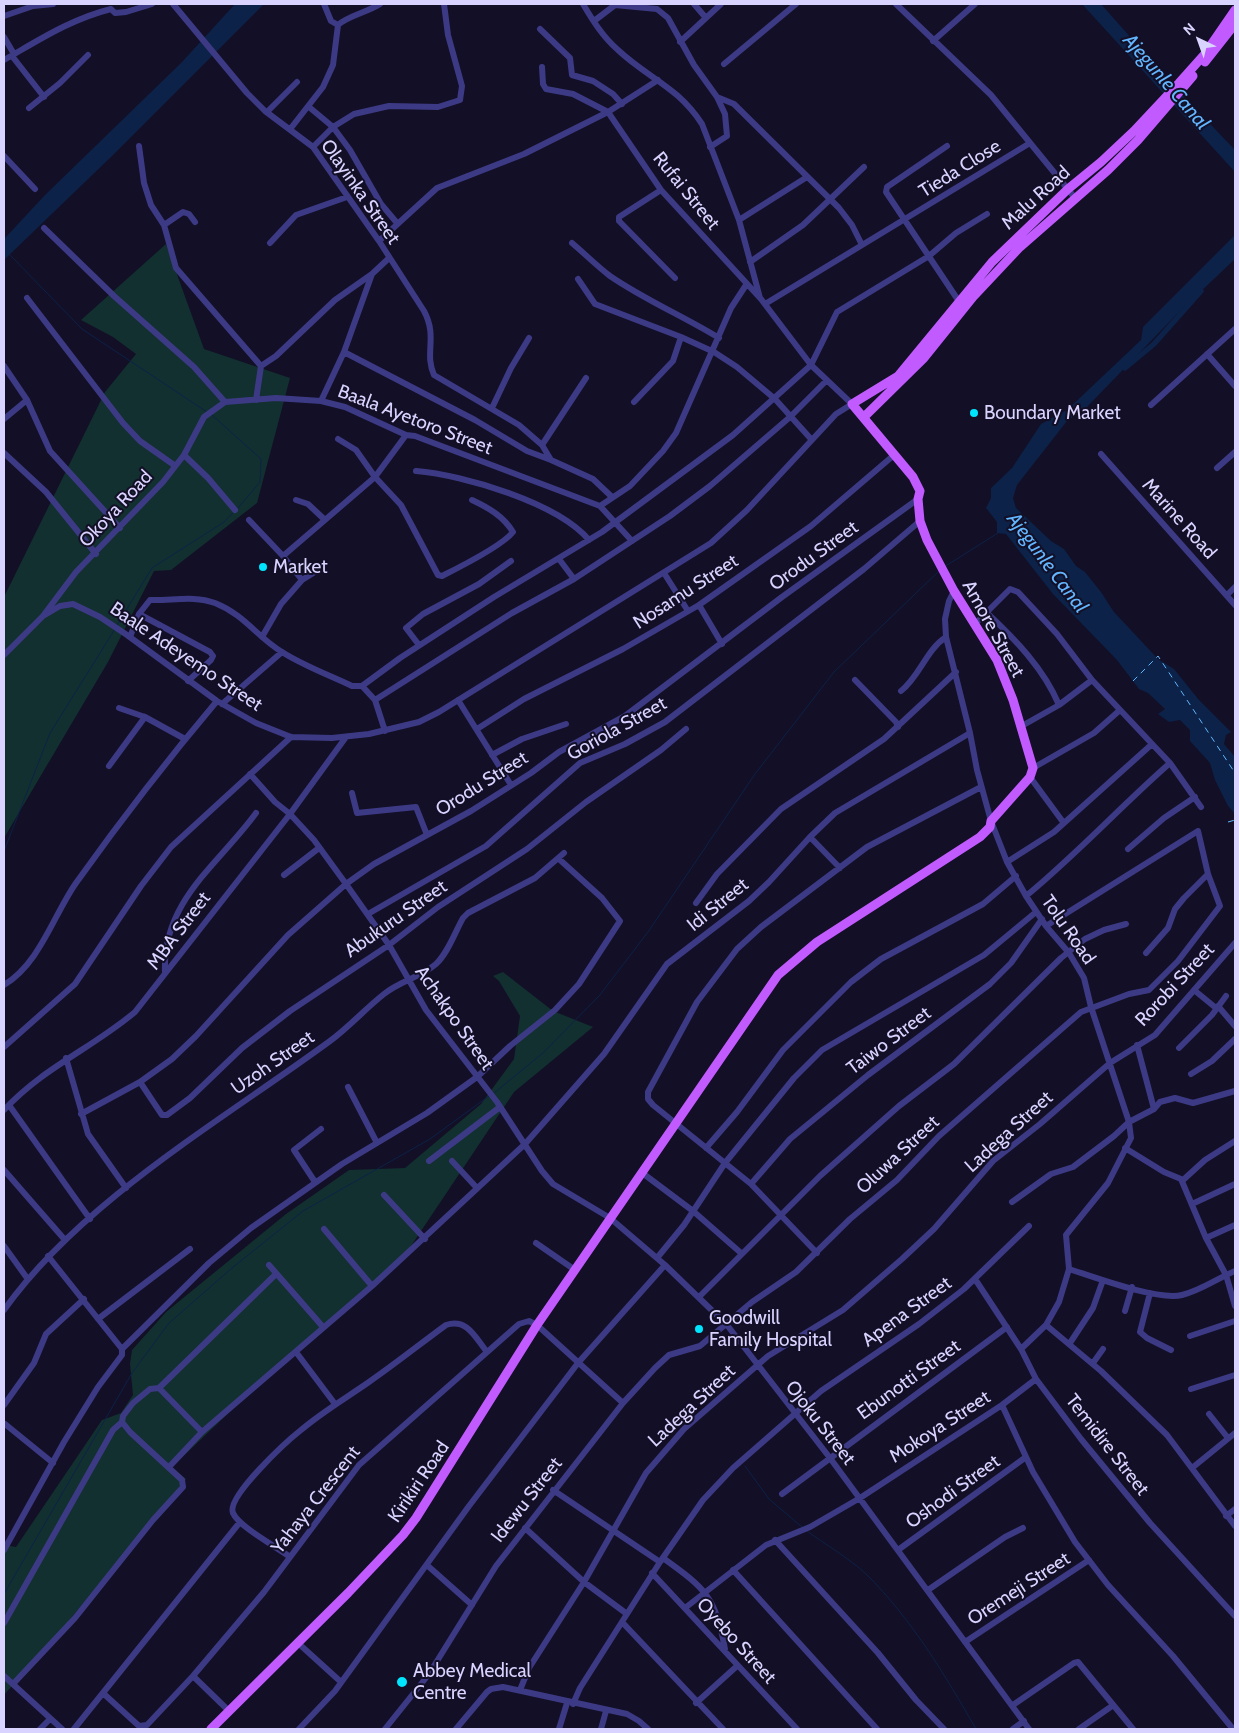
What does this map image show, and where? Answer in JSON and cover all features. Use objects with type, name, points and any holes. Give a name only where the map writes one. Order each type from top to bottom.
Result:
[{"type":"main road","name":"Malu Road","points":[[1181,85],[1235,10]]},
{"type":"main road","name":"Malu Road","points":[[850,405],[898,376],[958,300],[970,294],[1020,247],[1108,170],[1235,24]]},
{"type":"main road","name":"Malu Road","points":[[864,417],[924,358],[997,257],[1068,189],[1102,162],[1166,103]]},
{"type":"main road","points":[[861,398],[864,406],[872,410]]},
{"type":"main road","name":"Amore Street","points":[[850,405],[864,417],[919,487],[920,521],[954,591],[997,660],[1013,700],[1031,773]]},
{"type":"main road","name":"Kirikiri Road","points":[[211,1729],[386,1554],[412,1524],[459,1452],[537,1325],[778,975],[817,942],[980,837],[990,827],[991,821],[1031,773]]},
{"type":"street","points":[[4,16],[32,5],[53,4]]},
{"type":"street","points":[[4,60],[81,18],[111,9],[115,13],[126,12],[152,4]]},
{"type":"street","name":"Olayinka Street","points":[[173,4],[192,24],[247,93],[266,111],[291,128],[313,147],[379,241],[388,259],[410,289],[430,322],[432,335],[430,366],[434,375],[492,408]]},
{"type":"street","points":[[324,4],[331,21],[338,25]]},
{"type":"street","points":[[291,128],[323,87],[333,65],[338,25],[342,21],[370,11],[380,4]]},
{"type":"street","points":[[313,147],[333,127],[354,114],[389,106],[438,107],[460,100],[462,86],[448,35],[444,4]]},
{"type":"street","points":[[583,4],[604,37],[617,50],[674,90],[692,109],[702,124],[739,220],[763,302],[812,365],[850,405]]},
{"type":"street","points":[[694,4],[706,18]]},
{"type":"street","points":[[680,42],[721,4]]},
{"type":"street","points":[[724,64],[796,4]]},
{"type":"street","points":[[896,4],[991,94],[1075,198]]},
{"type":"street","points":[[933,41],[975,4]]},
{"type":"street","points":[[594,20],[615,5],[634,5],[662,12],[668,18],[680,42],[717,97],[725,114],[728,134],[726,139],[710,147]]},
{"type":"street","points":[[540,29],[571,59],[572,75],[593,81],[613,94],[622,104]]},
{"type":"street","points":[[4,37],[13,55],[44,97]]},
{"type":"street","points":[[30,108],[88,55]]},
{"type":"street","points":[[542,66],[542,84],[546,90],[573,94],[608,112]]},
{"type":"street","points":[[379,241],[437,188],[524,154],[608,112],[658,80]]},
{"type":"street","points":[[266,111],[297,82]]},
{"type":"street","points":[[717,97],[734,104],[846,216],[862,245]]},
{"type":"street","points":[[309,107],[333,127],[350,150],[381,204],[397,223]]},
{"type":"street","name":"Rufai Street","points":[[608,112],[660,190],[763,302]]},
{"type":"street","name":"Tieda Close","points":[[763,302],[906,220],[1030,143]]},
{"type":"street","points":[[139,146],[144,183],[152,206],[164,225],[173,249],[176,268],[261,366]]},
{"type":"street","points":[[947,146],[887,186],[888,196],[906,220],[958,300]]},
{"type":"street","points":[[4,156],[35,188]]},
{"type":"street","points":[[750,262],[803,225],[864,167]]},
{"type":"street","points":[[739,220],[807,177]]},
{"type":"street","points":[[660,190],[619,217],[619,221],[675,278]]},
{"type":"street","points":[[270,243],[296,215],[347,197]]},
{"type":"street","points":[[164,225],[183,212],[189,214],[195,222]]},
{"type":"street","points":[[129,636],[139,614],[150,600],[188,598],[204,600],[242,617],[262,637],[282,652],[352,686],[362,686],[419,645],[589,540],[733,435],[775,400],[812,365],[837,312],[929,256],[956,233],[987,214]]},
{"type":"street","points":[[44,228],[114,296],[194,366],[225,402]]},
{"type":"street","points":[[572,243],[608,275],[644,297],[670,308],[719,338]]},
{"type":"street","points":[[256,400],[261,366],[282,350],[335,300],[372,274],[388,259]]},
{"type":"street","points":[[321,401],[344,352],[372,274]]},
{"type":"street","points":[[578,279],[595,304],[714,352],[737,367],[775,400],[811,439]]},
{"type":"street","points":[[632,541],[600,506],[630,486],[664,451],[676,433],[714,352],[731,308],[746,285]]},
{"type":"street","points":[[27,298],[123,424],[140,441],[174,465]]},
{"type":"street","points":[[1151,405],[1235,329]]},
{"type":"street","points":[[529,338],[511,368],[492,408],[519,425],[542,445],[551,460]]},
{"type":"street","points":[[634,402],[673,361],[681,338]]},
{"type":"street","points":[[344,352],[475,420],[527,451],[594,479],[612,497]]},
{"type":"street","points":[[1207,354],[1235,386]]},
{"type":"street","points":[[4,366],[26,400],[50,451],[120,528]]},
{"type":"street","points":[[542,445],[586,378]]},
{"type":"street","points":[[375,700],[512,613],[574,579],[710,486],[790,417],[826,381]]},
{"type":"street","name":"Baala Ayetoro Street","points":[[204,417],[214,408],[225,402],[276,398],[321,401],[345,407],[406,435],[415,436],[600,506]]},
{"type":"street","points":[[4,419],[26,400]]},
{"type":"street","name":"Baale Adeyemo Street","points":[[43,616],[60,606],[73,604],[100,617],[219,702],[256,723],[291,737],[346,737],[385,731],[419,722],[458,700],[711,543],[730,527],[836,414],[850,405]]},
{"type":"street","name":"Okoya Road","points":[[43,616],[76,572],[96,554],[163,482],[174,465],[184,455],[204,417]]},
{"type":"street","points":[[283,556],[375,477],[406,435]]},
{"type":"street","points":[[338,439],[356,450],[375,477],[401,505],[432,567],[438,575],[442,576],[506,540],[513,532],[505,521],[491,509],[472,500]]},
{"type":"street","points":[[1217,468],[1235,452]]},
{"type":"street","points":[[4,453],[46,492],[96,554]]},
{"type":"street","name":"Marine Road","points":[[1101,454],[1235,604]]},
{"type":"street","points":[[184,455],[208,478],[235,510]]},
{"type":"street","name":"Nosamu Street","points":[[477,729],[524,699],[623,649],[699,605],[811,526],[894,455]]},
{"type":"street","points":[[416,471],[459,478],[513,495],[569,522],[589,540]]},
{"type":"street","name":"Orodu Street","points":[[81,1114],[140,1082],[172,1059],[196,1036],[288,935],[346,884],[374,864],[511,785],[559,752],[625,716],[782,597],[918,499]]},
{"type":"street","points":[[296,500],[308,504],[325,520]]},
{"type":"street","points":[[249,520],[283,556],[302,580]]},
{"type":"street","name":"Goriola Street","points":[[368,914],[486,846],[580,763],[625,744],[665,722],[864,569],[920,521]]},
{"type":"street","points":[[559,559],[574,579]]},
{"type":"street","points":[[419,645],[406,628],[423,614],[479,584],[511,561]]},
{"type":"street","points":[[262,637],[281,604],[302,580],[318,570]]},
{"type":"street","points":[[664,573],[688,610]]},
{"type":"street","points":[[1227,595],[1235,587]]},
{"type":"street","points":[[975,624],[1010,589],[1018,592],[1057,634],[1092,680],[1151,745],[1170,763],[1201,807]]},
{"type":"street","name":"Tolu Road","points":[[954,591],[948,601],[945,619],[946,637],[956,672],[981,787],[991,821],[1007,862],[1026,896],[1046,926],[1069,953],[1084,978],[1091,1007],[1129,1122],[1131,1138],[1108,1183],[1066,1235],[1069,1268],[1059,1302],[1046,1325],[1021,1349]]},
{"type":"street","points":[[699,605],[722,644]]},
{"type":"street","points":[[987,613],[1020,644],[1054,692],[1059,705]]},
{"type":"street","points":[[139,614],[210,652],[213,656],[211,660],[188,680]]},
{"type":"street","points":[[4,654],[43,616]]},
{"type":"street","points":[[901,692],[916,678],[937,643],[946,637]]},
{"type":"street","points":[[4,985],[17,974],[37,950],[75,885],[185,739],[219,702],[282,652]]},
{"type":"street","points":[[696,903],[717,874],[781,810],[898,727],[956,672]]},
{"type":"street","points":[[855,680],[896,722],[898,727]]},
{"type":"street","points":[[1020,727],[1059,705],[1092,680]]},
{"type":"street","points":[[362,686],[375,700],[385,731]]},
{"type":"street","points":[[458,700],[511,785]]},
{"type":"street","points":[[120,708],[145,717],[185,739]]},
{"type":"street","points":[[1063,822],[1031,773],[1094,733],[1120,710]]},
{"type":"street","points":[[109,766],[145,717]]},
{"type":"street","points":[[492,755],[522,739],[566,724]]},
{"type":"street","name":"Abukuru Street","points":[[140,1082],[162,1115],[167,1115],[190,1098],[242,1048],[290,1011],[389,945],[438,907],[527,850],[586,802],[661,750],[686,729]]},
{"type":"street","name":"Idi Street","points":[[169,1467],[202,1432],[425,1239],[525,1144],[604,1054],[667,964],[749,901],[810,837],[835,814],[970,733]]},
{"type":"street","points":[[4,1047],[76,984],[141,886],[171,847],[291,737]]},
{"type":"street","name":"MBA Street","points":[[4,1110],[42,1074],[115,1029],[135,1012],[290,814],[346,737]]},
{"type":"street","points":[[1007,862],[1054,832],[1151,745]]},
{"type":"street","points":[[1026,896],[1066,863],[1124,804],[1170,763]]},
{"type":"street","name":"Achakpo Street","points":[[250,774],[275,802],[290,814],[346,884],[389,945],[407,980],[426,1010],[498,1104],[553,1184],[610,1218],[699,1297]]},
{"type":"street","points":[[817,1253],[751,1184],[674,1124],[653,1105],[648,1099],[648,1092],[698,1002],[716,976],[743,944],[762,927],[867,847],[981,787]]},
{"type":"street","points":[[352,793],[357,813],[416,807],[427,835]]},
{"type":"street","points":[[1128,849],[1164,818],[1195,797]]},
{"type":"street","points":[[165,972],[166,944],[182,907],[198,878],[232,843],[256,813]]},
{"type":"street","points":[[1046,926],[1197,831],[1208,874],[1175,909],[1168,928],[1146,953]]},
{"type":"street","points":[[810,837],[840,868]]},
{"type":"street","points":[[284,875],[319,848]]},
{"type":"street","name":"Uzoh Street","points":[[4,1310],[27,1278],[48,1256],[126,1188],[345,1029],[383,994],[437,963],[463,918],[468,913],[535,878],[562,856],[602,898],[620,921],[620,924],[579,984],[555,1010],[510,1046],[479,1079]]},
{"type":"street","name":"Oluwa Street","points":[[727,1325],[752,1302],[796,1272],[850,1220],[897,1180],[947,1130],[1065,1026],[1091,1007],[1129,994],[1150,990],[1171,970],[1219,908],[1208,874]]},
{"type":"street","points":[[706,1148],[737,1112],[783,1050],[851,982],[881,960],[983,904],[1016,876]]},
{"type":"street","points":[[657,1258],[693,1211],[725,1163],[794,1078],[822,1050],[984,954],[1036,912]]},
{"type":"street","name":"Taiwo Street","points":[[751,1184],[790,1139],[868,1075],[990,984],[1011,963],[1042,919]]},
{"type":"street","points":[[699,1297],[820,1176],[899,1106],[954,1064],[1085,939],[1104,930],[1126,924]]},
{"type":"street","name":"Rorobi Street","points":[[1110,1063],[1155,1034],[1235,943]]},
{"type":"street","points":[[1194,990],[1217,1007],[1235,1026]]},
{"type":"street","points":[[1179,1048],[1226,996]]},
{"type":"street","points":[[1191,1074],[1212,1061],[1235,1039]]},
{"type":"street","points":[[1137,1045],[1154,1109]]},
{"type":"street","points":[[66,1058],[81,1114],[92,1143],[126,1188]]},
{"type":"street","name":"Ladega Street","points":[[520,1690],[529,1668],[584,1582],[646,1473],[684,1429],[768,1356],[843,1310],[934,1229],[993,1161],[1040,1124],[1110,1063]]},
{"type":"street","points":[[122,1349],[209,1263],[251,1228],[316,1182],[479,1079]]},
{"type":"street","points":[[348,1087],[377,1144]]},
{"type":"street","points":[[1012,1202],[1051,1174],[1073,1167],[1114,1136],[1129,1122],[1154,1109],[1160,1102],[1175,1098],[1193,1103],[1201,1102],[1235,1090]]},
{"type":"street","points":[[429,1161],[498,1104]]},
{"type":"street","points":[[9,1105],[90,1219]]},
{"type":"street","points":[[316,1182],[294,1150],[321,1129]]},
{"type":"street","points":[[1182,1181],[1205,1160],[1235,1141]]},
{"type":"street","points":[[1125,1148],[1182,1181],[1206,1238],[1226,1275],[1235,1306]]},
{"type":"street","points":[[452,1161],[477,1188]]},
{"type":"street","points":[[4,1170],[66,1240]]},
{"type":"street","points":[[641,1172],[693,1211],[741,1253]]},
{"type":"street","points":[[1192,1204],[1235,1184]]},
{"type":"street","points":[[384,1195],[425,1239]]},
{"type":"street","points":[[1206,1238],[1235,1225]]},
{"type":"street","name":"Apena Street","points":[[559,1729],[570,1703],[661,1560],[703,1500],[742,1459],[794,1412],[821,1391],[919,1324],[975,1279],[1029,1226]]},
{"type":"street","points":[[324,1229],[372,1286]]},
{"type":"street","points":[[536,1243],[575,1270]]},
{"type":"street","points":[[4,1246],[27,1278]]},
{"type":"street","points":[[98,1320],[190,1249]]},
{"type":"street","points":[[4,1550],[98,1387],[122,1355],[122,1349],[48,1256]]},
{"type":"street","points":[[268,1265],[323,1327]]},
{"type":"street","points":[[299,1729],[341,1682],[578,1363],[665,1265]]},
{"type":"street","points":[[1069,1268],[1150,1293],[1169,1296],[1183,1295],[1235,1271]]},
{"type":"street","points":[[4,1623],[113,1430],[122,1422],[123,1416],[133,1402],[150,1389],[160,1388],[276,1274]]},
{"type":"street","name":"Temidire Street","points":[[975,1279],[1021,1349],[1036,1379],[1150,1523],[1235,1616]]},
{"type":"street","points":[[1070,1343],[1093,1308],[1104,1280]]},
{"type":"street","points":[[1125,1311],[1132,1287]]},
{"type":"street","points":[[1150,1293],[1140,1332],[1171,1350]]},
{"type":"street","name":"Ojoku Street","points":[[699,1297],[727,1325],[830,1458],[1029,1729]]},
{"type":"street","points":[[4,1405],[34,1363],[46,1334],[84,1299]]},
{"type":"street","name":"Yahaya Crescent","points":[[104,1694],[139,1726],[143,1727],[193,1676],[264,1592],[359,1464],[519,1324],[529,1321],[537,1325]]},
{"type":"street","points":[[1190,1336],[1235,1321]]},
{"type":"street","points":[[290,1556],[240,1522],[233,1513],[232,1508],[235,1499],[243,1488],[289,1440],[335,1404],[446,1325],[456,1322],[463,1323],[487,1352]]},
{"type":"street","points":[[537,1325],[623,1403]]},
{"type":"street","name":"Idewu Street","points":[[385,1729],[429,1674],[496,1566],[623,1403],[668,1355],[681,1350],[692,1350],[727,1325]]},
{"type":"street","points":[[1046,1325],[1093,1363],[1167,1435],[1235,1526]]},
{"type":"street","name":"Ebunotti Street","points":[[782,1494],[1007,1327]]},
{"type":"street","points":[[1093,1363],[1104,1349]]},
{"type":"street","points":[[296,1352],[335,1404]]},
{"type":"street","points":[[1191,1389],[1235,1374]]},
{"type":"street","name":"Mokoya Street","points":[[685,1608],[705,1591],[775,1540],[798,1533],[860,1498],[1002,1405],[1036,1379]]},
{"type":"street","points":[[160,1388],[202,1432]]},
{"type":"street","points":[[1002,1405],[1026,1457],[1060,1519],[1089,1560],[1233,1729]]},
{"type":"street","points":[[1209,1414],[1228,1438]]},
{"type":"street","points":[[12,1684],[75,1618],[152,1520],[183,1487],[182,1480],[130,1432],[122,1422]]},
{"type":"street","points":[[5,1424],[53,1463]]},
{"type":"street","points":[[1192,1468],[1235,1433]]},
{"type":"street","name":"Oshodi Street","points":[[898,1550],[1026,1457]]},
{"type":"street","points":[[554,1490],[705,1591],[720,1623],[725,1651]]},
{"type":"street","points":[[1226,1516],[1235,1509]]},
{"type":"street","points":[[74,1729],[104,1694],[240,1522]]},
{"type":"street","points":[[525,1528],[584,1582],[627,1614]]},
{"type":"street","points":[[928,1590],[1005,1537],[1023,1528]]},
{"type":"street","points":[[775,1540],[944,1729]]},
{"type":"street","name":"Oremeji Street","points":[[966,1642],[1089,1560]]},
{"type":"street","points":[[428,1566],[472,1604]]},
{"type":"street","points":[[733,1570],[877,1729]]},
{"type":"street","name":"Oyebo Street","points":[[652,1574],[797,1729]]},
{"type":"street","points":[[622,1622],[696,1703],[723,1729]]},
{"type":"street","points":[[298,1643],[341,1682]]},
{"type":"street","points":[[1013,1705],[1074,1663],[1081,1664],[1112,1706],[1133,1729]]},
{"type":"street","points":[[696,1703],[737,1666]]},
{"type":"street","points":[[193,1676],[229,1711]]},
{"type":"street","points":[[4,1678],[62,1729]]},
{"type":"street","points":[[456,1729],[491,1689],[502,1687],[634,1717],[648,1729]]},
{"type":"street","points":[[1079,1729],[1112,1706]]},
{"type":"street","points":[[601,1729],[606,1711]]},
{"type":"street","points":[[40,1729],[50,1719]]},
{"type":"street","points":[[1013,1729],[1024,1721]]},
{"type":"green space","points":[[166,244],[204,349],[290,378],[257,503],[171,570],[154,571],[108,662],[4,838],[4,597],[105,392],[136,354],[113,337],[81,320]]},
{"type":"green space","points":[[503,972],[553,1011],[593,1027],[514,1092],[407,1252],[259,1384],[172,1467],[186,1479],[57,1635],[4,1695],[4,1545],[16,1547],[102,1420],[121,1413],[133,1395],[130,1364],[132,1350],[166,1312],[286,1214],[349,1170],[405,1168],[481,1104],[514,1059],[520,1016],[499,981],[493,976]]},
{"type":"water","points":[[235,4],[264,4],[112,156],[4,260],[4,239],[45,195],[182,62]]},
{"type":"water","points":[[1082,4],[1101,4],[1172,84],[1235,150],[1235,172]]},
{"type":"water","points":[[1235,235],[1235,259],[1178,313],[1085,409],[1067,421],[1017,485],[1013,498],[1016,508],[1051,541],[1064,549],[1076,566],[1085,572],[1101,592],[1114,612],[1158,659],[1174,669],[1199,700],[1231,732],[1226,735],[1224,744],[1235,757],[1235,814],[1228,806],[1215,780],[1210,763],[1190,741],[1190,730],[1180,720],[1169,722],[1158,714],[1165,709],[1148,693],[1139,689],[1117,660],[1053,594],[1006,534],[997,533],[997,522],[986,508],[991,498],[991,488],[1012,468],[1041,424],[1067,410],[1141,340],[1143,327]]},
{"type":"waterway","points":[[9,254],[82,329],[207,412]]},
{"type":"waterway","name":"Ajegunle Canal","points":[[1125,368],[1154,344],[1201,291]]},
{"type":"waterway","points":[[212,415],[261,459],[260,482],[238,508]]},
{"type":"waterway","points":[[117,625],[152,568],[224,522],[233,513]]},
{"type":"waterway","points":[[944,567],[998,533]]},
{"type":"waterway","points":[[493,1094],[544,1052],[599,996],[648,932],[755,774],[834,672],[939,571]]},
{"type":"waterway","points":[[4,851],[50,733],[115,629]]},
{"type":"waterway","points":[[4,1594],[132,1373],[169,1323],[232,1268],[303,1211],[430,1139],[489,1096]]},
{"type":"waterway","points":[[745,1466],[769,1499],[802,1527]]},
{"type":"waterway","points":[[807,1531],[859,1568],[898,1609],[926,1648],[976,1729]]},
{"type":"ferry route","points":[[1133,681],[1158,656],[1235,773]]},
{"type":"ferry route","points":[[1228,822],[1235,820]]},
{"type":"place","name":"Boundary Market","points":[[974,413]]},
{"type":"place","name":"Market","points":[[263,567]]},
{"type":"place","name":"Goodwill Family Hospital","points":[[699,1329]]},
{"type":"place","name":"Abbey Medical Centre","points":[[402,1682]]}]
